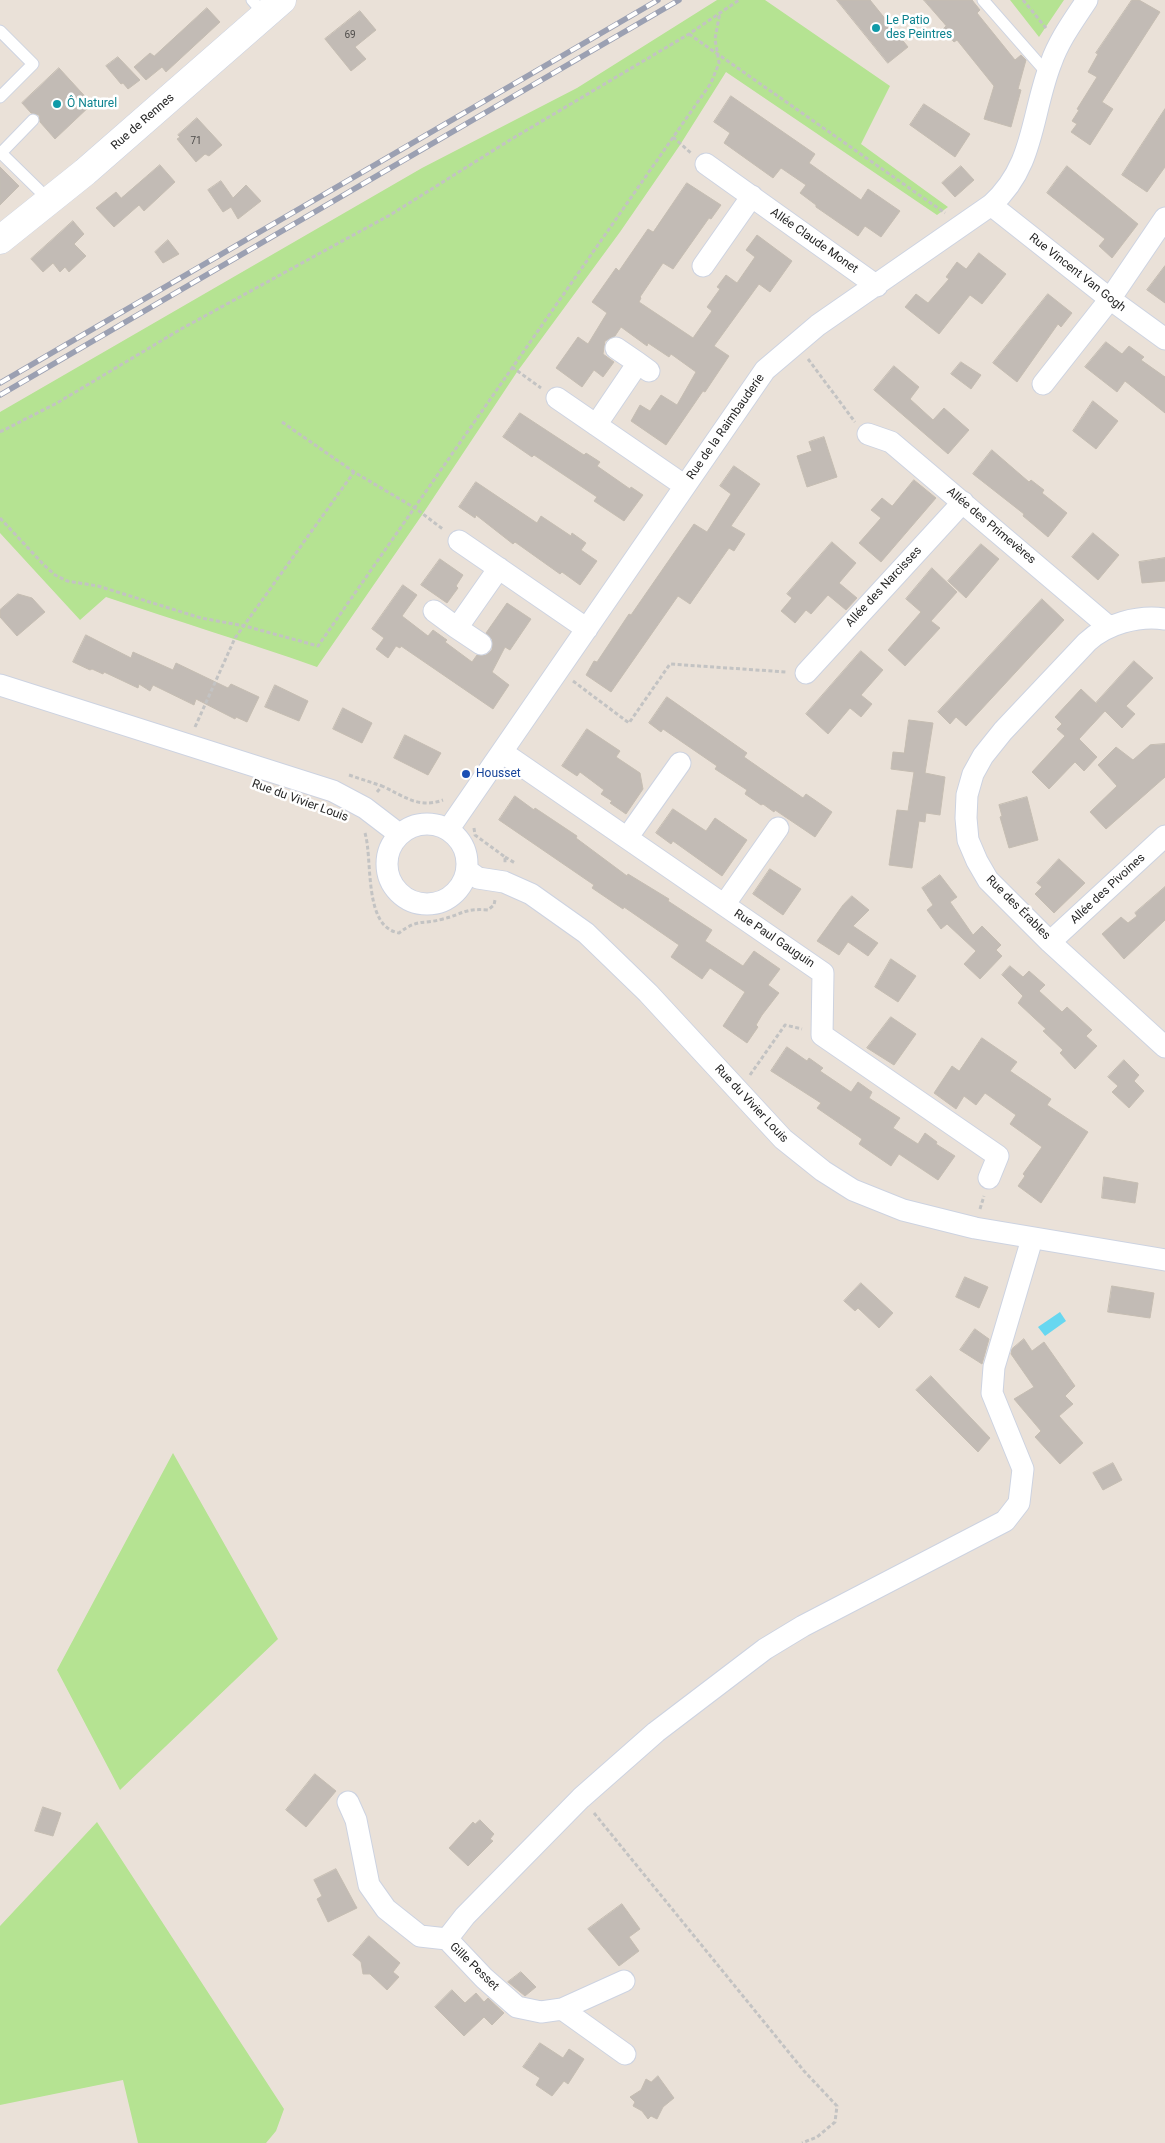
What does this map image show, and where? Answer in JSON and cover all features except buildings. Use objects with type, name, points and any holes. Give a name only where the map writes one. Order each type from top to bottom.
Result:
[{"type":"main road","name":"Rue de Rennes","points":[[0,240],[86,172],[267,5]]},
{"type":"street","name":"Rue de la Raimbauderie","points":[[448,830],[765,370],[818,325],[877,286],[991,205],[1008,188],[1022,166],[1027,152],[1047,73],[1060,43],[1087,0]]},
{"type":"street","name":"Allée Claude Monet","points":[[706,164],[877,286]]},
{"type":"street","points":[[703,266],[752,196]]},
{"type":"street","name":"Rue Vincent Van Gogh","points":[[991,205],[1110,299],[1165,339]]},
{"type":"street","points":[[1043,384],[1110,299],[1165,218]]},
{"type":"street","points":[[596,425],[643,367],[616,348]]},
{"type":"street","points":[[557,398],[685,486]]},
{"type":"street","name":"Allée des Primevères","points":[[868,434],[891,442],[1109,626]]},
{"type":"street","name":"Allée des Narcisses","points":[[806,674],[963,502]]},
{"type":"street","points":[[459,540],[587,629]]},
{"type":"street","points":[[458,628],[499,568]]},
{"type":"street","points":[[434,612],[481,644]]},
{"type":"street","name":"Rue des Érables","points":[[1165,619],[1146,618],[1109,626],[1087,642],[989,746],[978,764],[967,795],[966,818],[968,840],[983,873],[1050,942],[1165,1047]]},
{"type":"street","name":"Rue du Vivier Louis","points":[[0,685],[188,743],[333,791],[359,814],[399,834]]},
{"type":"street","name":"Rue Paul Gauguin","points":[[502,752],[823,972],[822,1035]]},
{"type":"street","points":[[627,838],[680,763]]},
{"type":"street","points":[[423,824],[432,824],[448,830],[462,843],[467,861],[467,870],[458,890],[440,903],[424,904],[408,900],[392,885],[387,869],[388,853],[399,834],[406,829],[423,824]]},
{"type":"street","points":[[724,904],[778,828]]},
{"type":"street","name":"Allée des Pivoines","points":[[1050,942],[1165,836]]},
{"type":"street","name":"Rue du Vivier Louis","points":[[467,870],[478,878],[504,882],[531,894],[586,933],[648,993],[739,1094],[794,1149],[823,1171],[854,1190],[904,1210],[975,1228],[1165,1260]]},
{"type":"street","points":[[822,1035],[998,1156],[989,1178]]},
{"type":"street","points":[[446,1940],[465,1916],[581,1798],[656,1732],[765,1649],[803,1626],[1005,1521],[1019,1503],[1023,1469],[992,1393],[994,1367],[1032,1239]]},
{"type":"street","name":"Gille Pesset","points":[[348,1802],[356,1820],[369,1885],[386,1909],[420,1936],[446,1940],[484,1978],[518,2007],[541,2012],[562,2009],[624,1981]]},
{"type":"street","points":[[562,2009],[625,2054]]},
{"type":"lane","points":[[983,0],[1047,73]]},
{"type":"lane","points":[[0,31],[33,64],[0,98]]},
{"type":"lane","points":[[33,120],[0,152],[50,201]]},
{"type":"path","points":[[0,432],[57,403],[181,329],[390,215],[510,140],[688,34],[740,0]]},
{"type":"path","points":[[1023,0],[1060,43]]},
{"type":"path","points":[[0,518],[44,565],[55,575],[68,581],[98,586],[201,618],[245,626],[318,646],[711,84],[717,70],[718,56],[715,39],[720,12]]},
{"type":"path","points":[[688,34],[962,224]]},
{"type":"path","points":[[797,342],[853,420],[868,434]]},
{"type":"path","points":[[512,367],[557,398]]},
{"type":"path","points":[[282,422],[354,472],[415,508],[459,540]]},
{"type":"path","points":[[188,743],[236,638],[354,472]]},
{"type":"path","points":[[558,670],[629,723],[670,664],[806,674]]},
{"type":"path","points":[[359,814],[382,786],[425,804],[454,796],[469,802]]},
{"type":"path","name":"Rue du Vivier Louis","points":[[359,814],[368,845],[368,860],[376,913],[384,927],[391,932],[399,933],[412,923],[443,920],[467,910],[488,910],[494,905],[498,891],[504,882],[505,857]]},
{"type":"path","points":[[475,835],[519,866]]},
{"type":"path","points":[[739,1094],[785,1025],[822,1035]]},
{"type":"path","points":[[975,1228],[989,1178]]},
{"type":"path","points":[[581,1798],[611,1831],[804,2071],[837,2106],[835,2122],[817,2137],[802,2143]]},
{"type":"green space","points":[[717,0],[765,0],[890,86],[861,144],[948,207],[937,215],[726,72],[680,145],[620,232],[517,372],[422,515],[317,667],[106,597],[80,620],[0,533],[0,412],[422,168],[577,88]]},
{"type":"green space","points":[[1010,0],[1064,0],[1039,37]]},
{"type":"green space","points":[[173,1453],[278,1639],[120,1790],[57,1670]]},
{"type":"green space","points":[[97,1822],[284,2109],[276,2131],[266,2143],[138,2143],[123,2080],[0,2105],[0,1926]]},
{"type":"water","points":[[1060,1312],[1066,1321],[1045,1336],[1038,1327]]},
{"type":"railway","points":[[0,383],[658,0]]},
{"type":"railway","points":[[0,395],[679,0]]},
{"type":"place","name":"Le Patio des Peintres","points":[[876,28]]},
{"type":"place","name":"Ô Naturel","points":[[57,104]]},
{"type":"place","name":"Housset","points":[[466,774]]}]
